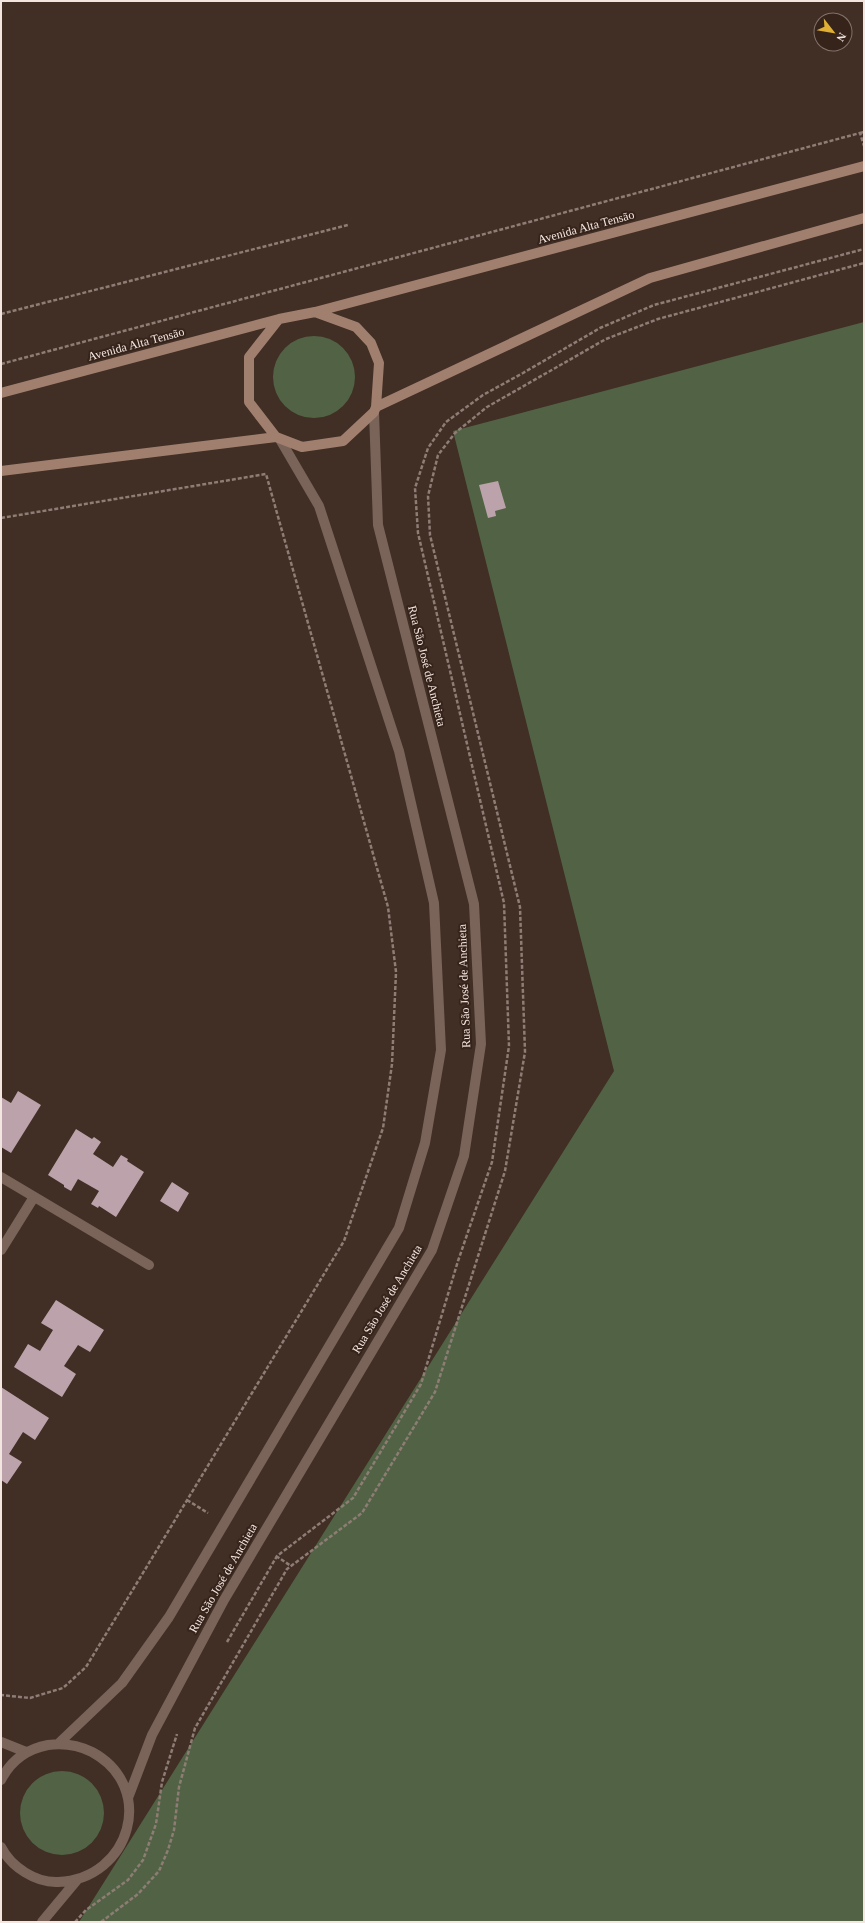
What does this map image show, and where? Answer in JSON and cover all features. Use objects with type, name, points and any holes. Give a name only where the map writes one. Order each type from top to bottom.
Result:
[{"type":"street","name":"Avenida Alta Tensāo","points":[[315,312],[864,166]]},
{"type":"street","points":[[1,471],[279,439],[302,447],[343,441],[375,409],[650,278],[864,218]]},
{"type":"street","points":[[59,1743],[122,1683],[169,1617],[399,1228],[425,1143],[441,1050],[434,903],[399,751],[319,506],[279,439],[249,402],[249,357],[278,319],[315,312],[356,327],[371,343],[379,363],[375,409]]},
{"type":"street","name":"Avenida Alta Tensāo","points":[[1,393],[278,319]]},
{"type":"street","name":"Rua São José de Anchieta","points":[[128,1798],[152,1735],[224,1600],[432,1250],[464,1156],[481,1044],[474,904],[378,525],[375,409]]},
{"type":"street","points":[[1,1177],[149,1265]]},
{"type":"street","points":[[1,1250],[34,1197]]},
{"type":"street","points":[[1,1742],[26,1752]]},
{"type":"street","name":"Rua São José de Anchieta","points":[[1,1780],[5,1772],[26,1752],[38,1747],[59,1743],[82,1747],[103,1758],[119,1776],[128,1798],[129,1819],[124,1840],[113,1858],[97,1872],[77,1880],[56,1882],[36,1878],[17,1867],[1,1847]]},
{"type":"street","name":"Rua São José de Anchieta","points":[[42,1922],[77,1880]]},
{"type":"path","points":[[1,364],[864,132]]},
{"type":"path","points":[[860,133],[864,144]]},
{"type":"path","points":[[1,314],[348,225]]},
{"type":"path","points":[[1,518],[266,474],[388,907],[396,972],[392,1064],[383,1128],[344,1241],[86,1667],[63,1688],[30,1698],[1,1695]]},
{"type":"green space","points":[[864,322],[864,1922],[79,1922],[614,1071],[453,431]]},
{"type":"green space","points":[[314,336],[330,339],[343,348],[352,361],[355,377],[352,393],[343,406],[330,415],[314,418],[298,415],[285,406],[276,393],[273,377],[276,361],[285,348],[298,339]]},
{"type":"green space","points":[[54,1771],[70,1771],[86,1778],[97,1789],[104,1805],[104,1821],[101,1829],[92,1843],[86,1848],[70,1855],[54,1855],[38,1848],[27,1837],[20,1821],[20,1805],[27,1789],[38,1778]]},
{"type":"building","points":[[498,481],[506,508],[495,511],[496,516],[488,518],[479,485]]},
{"type":"building","points":[[18,1091],[41,1105],[11,1153],[1,1147],[1,1097],[11,1103]]},
{"type":"building","points":[[76,1129],[92,1139],[94,1137],[101,1142],[93,1154],[113,1167],[121,1155],[128,1159],[127,1161],[144,1172],[116,1217],[99,1206],[98,1208],[91,1204],[99,1191],[78,1179],[71,1191],[48,1175]]},
{"type":"building","points":[[172,1182],[189,1193],[178,1212],[160,1201]]},
{"type":"building","points":[[56,1300],[104,1330],[90,1352],[78,1345],[64,1366],[76,1374],[62,1397],[14,1367],[28,1344],[40,1351],[53,1330],[41,1323]]},
{"type":"building","points":[[1,1387],[49,1418],[35,1440],[23,1432],[9,1454],[22,1462],[7,1484],[1,1480]]}]
